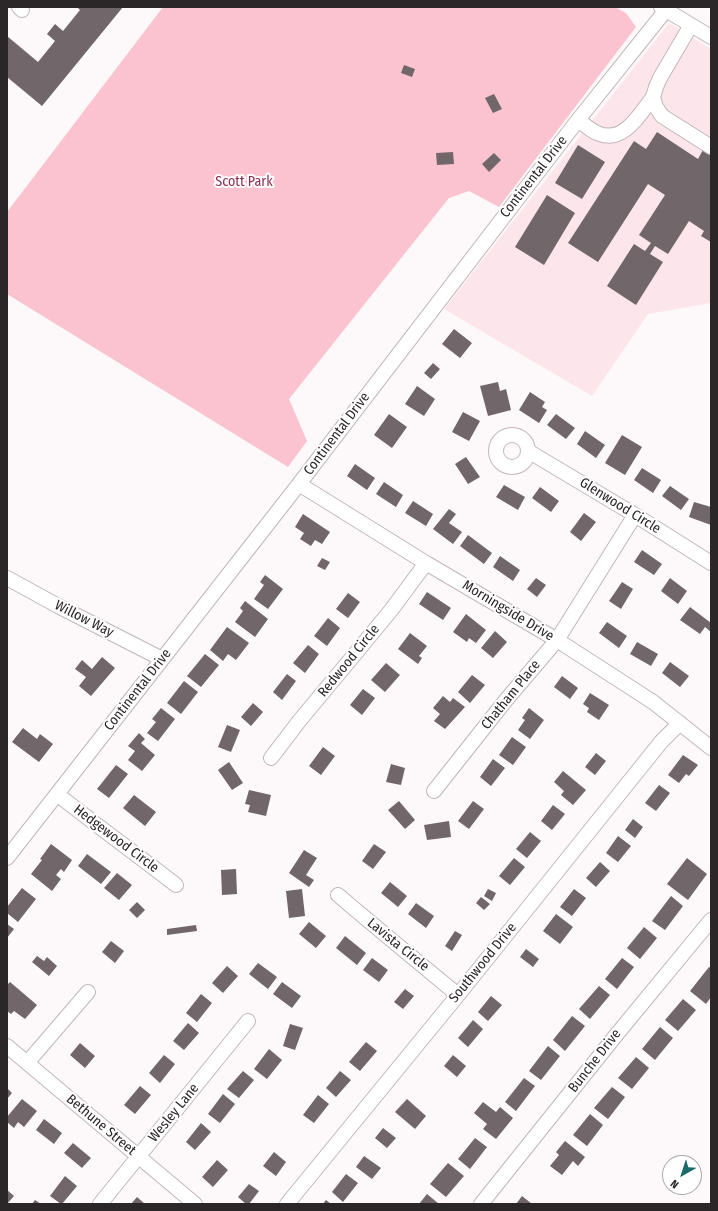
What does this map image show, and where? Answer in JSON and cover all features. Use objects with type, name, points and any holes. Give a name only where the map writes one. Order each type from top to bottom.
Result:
[{"type":"street","points":[[663,8],[711,37]]},
{"type":"street","name":"Continental Drive","points":[[7,858],[299,484],[663,8]]},
{"type":"street","points":[[578,120],[597,133],[611,136],[623,132],[634,123],[653,97],[660,78],[691,25]]},
{"type":"street","points":[[653,97],[656,107],[662,116],[711,147]]},
{"type":"street","name":"Glenwood Circle","points":[[528,451],[635,514],[711,563]]},
{"type":"street","name":"Morningside Drive","points":[[299,484],[426,563],[557,640],[654,702],[711,748]]},
{"type":"street","name":"Chatham Place","points":[[434,791],[506,700],[557,640],[635,514]]},
{"type":"street","name":"Redwood Circle","points":[[271,758],[300,720],[392,609],[426,563]]},
{"type":"street","name":"Willow Way","points":[[7,578],[162,659]]},
{"type":"street","name":"Southwood Drive","points":[[287,1204],[458,995],[661,742],[680,723]]},
{"type":"street","name":"Hedgewood Circle","points":[[57,794],[106,833],[123,844],[176,885]]},
{"type":"street","name":"Lavista Circle","points":[[338,895],[379,931],[417,960],[458,995]]},
{"type":"street","name":"Bunche Drive","points":[[481,1204],[617,1034],[711,920]]},
{"type":"street","points":[[27,1063],[88,992]]},
{"type":"street","name":"Wesley Lane","points":[[100,1204],[248,1021]]},
{"type":"street","name":"Bethune Street","points":[[7,1046],[195,1204]]},
{"type":"shaded area","points":[[669,23],[711,49],[711,303],[648,314],[592,396],[444,309]]},
{"type":"green space","name":"Scott Park","points":[[163,7],[615,7],[626,13],[636,27],[499,207],[469,191],[449,198],[289,399],[307,441],[288,467],[7,294],[7,212]]},
{"type":"building","points":[[77,7],[123,7],[42,106],[7,77],[7,36],[38,62],[55,41],[47,34],[55,24],[63,31],[80,10]]},
{"type":"building","points":[[404,65],[415,69],[412,77],[401,73]]},
{"type":"building","points":[[494,94],[502,109],[493,113],[485,98]]},
{"type":"building","points":[[657,132],[698,159],[704,148],[711,153],[711,242],[701,236],[704,231],[689,221],[668,254],[655,246],[650,254],[663,262],[636,305],[607,286],[634,244],[645,251],[651,243],[639,235],[665,195],[648,184],[598,262],[568,243],[634,141],[646,149]]},
{"type":"building","points":[[578,145],[605,162],[582,199],[555,183]]},
{"type":"building","points":[[453,152],[454,164],[437,165],[436,153]]},
{"type":"building","points":[[494,153],[501,160],[489,172],[482,164]]},
{"type":"building","points":[[547,195],[575,213],[544,265],[515,247]]},
{"type":"building","points":[[454,329],[472,343],[460,358],[442,344]]},
{"type":"building","points":[[433,363],[440,369],[431,379],[424,373]]},
{"type":"building","points":[[498,382],[500,391],[506,389],[511,410],[488,416],[480,386]]},
{"type":"building","points":[[417,386],[435,399],[424,416],[405,404]]},
{"type":"building","points":[[530,392],[545,402],[542,407],[547,410],[539,423],[519,410]]},
{"type":"building","points":[[463,412],[480,421],[469,441],[452,432]]},
{"type":"building","points":[[389,414],[407,427],[392,448],[374,435]]},
{"type":"building","points":[[556,414],[575,428],[566,439],[547,425]]},
{"type":"building","points":[[585,431],[605,445],[596,458],[577,444]]},
{"type":"building","points":[[622,435],[642,447],[625,475],[605,463]]},
{"type":"building","points":[[466,457],[480,477],[468,484],[455,464]]},
{"type":"building","points":[[355,464],[375,478],[367,490],[347,476]]},
{"type":"building","points":[[642,468],[661,480],[653,493],[634,480]]},
{"type":"building","points":[[384,482],[403,495],[396,507],[376,494]]},
{"type":"building","points":[[504,485],[525,497],[518,510],[496,497]]},
{"type":"building","points":[[670,486],[689,499],[681,510],[662,496]]},
{"type":"building","points":[[540,487],[559,501],[551,512],[532,498]]},
{"type":"building","points":[[413,501],[433,514],[426,526],[405,513]]},
{"type":"building","points":[[694,502],[711,507],[711,525],[689,517]]},
{"type":"building","points":[[449,509],[456,514],[449,523],[462,532],[453,544],[433,529]]},
{"type":"building","points":[[584,513],[596,522],[581,541],[570,532]]},
{"type":"building","points":[[303,514],[330,532],[322,544],[315,540],[311,546],[300,539],[304,533],[295,527]]},
{"type":"building","points":[[468,535],[492,553],[484,564],[460,546]]},
{"type":"building","points":[[642,550],[662,564],[654,575],[634,562]]},
{"type":"building","points":[[500,556],[520,570],[513,581],[493,567]]},
{"type":"building","points":[[322,558],[330,562],[325,570],[317,566]]},
{"type":"building","points":[[265,575],[283,589],[268,609],[254,599],[264,585],[260,582]]},
{"type":"building","points":[[536,578],[546,585],[537,597],[527,589]]},
{"type":"building","points":[[670,578],[687,591],[678,604],[661,591]]},
{"type":"building","points":[[622,582],[633,589],[621,609],[609,601]]},
{"type":"building","points":[[427,592],[451,608],[443,620],[419,604]]},
{"type":"building","points":[[348,593],[360,602],[348,618],[336,609]]},
{"type":"building","points":[[245,601],[268,619],[255,637],[235,622],[243,611],[240,608]]},
{"type":"building","points":[[690,607],[711,623],[711,632],[705,627],[700,634],[680,620]]},
{"type":"building","points":[[466,614],[486,630],[476,643],[469,638],[467,642],[453,632]]},
{"type":"building","points":[[328,618],[340,628],[327,646],[314,636]]},
{"type":"building","points":[[607,622],[627,636],[619,648],[599,633]]},
{"type":"building","points":[[227,627],[249,643],[236,660],[228,654],[223,661],[210,650]]},
{"type":"building","points":[[495,631],[507,642],[493,658],[481,648]]},
{"type":"building","points":[[410,633],[427,646],[419,656],[422,658],[418,664],[398,649]]},
{"type":"building","points":[[637,642],[658,654],[651,666],[630,654]]},
{"type":"building","points":[[308,645],[319,654],[305,673],[293,663]]},
{"type":"building","points":[[205,654],[219,665],[201,687],[187,676]]},
{"type":"building","points":[[102,657],[115,668],[91,696],[79,686],[86,677],[75,669],[82,660],[92,669]]},
{"type":"building","points":[[670,662],[689,676],[680,687],[662,673]]},
{"type":"building","points":[[386,663],[400,675],[385,692],[371,680]]},
{"type":"building","points":[[287,674],[296,681],[282,700],[273,692]]},
{"type":"building","points":[[472,675],[485,685],[470,703],[458,692]]},
{"type":"building","points":[[562,676],[578,688],[570,699],[554,687]]},
{"type":"building","points":[[184,681],[198,692],[181,714],[167,703]]},
{"type":"building","points":[[363,689],[375,698],[362,715],[350,705]]},
{"type":"building","points":[[590,693],[609,705],[599,720],[587,712],[589,708],[583,704]]},
{"type":"building","points":[[443,696],[450,702],[453,698],[465,707],[445,729],[434,721],[440,714],[433,708]]},
{"type":"building","points":[[253,703],[263,712],[251,726],[241,717]]},
{"type":"building","points":[[161,708],[175,719],[158,741],[147,733],[156,722],[152,719]]},
{"type":"building","points":[[529,708],[544,720],[530,739],[518,730],[525,720],[522,718]]},
{"type":"building","points":[[227,725],[240,730],[231,752],[218,747]]},
{"type":"building","points":[[23,728],[37,739],[40,734],[53,744],[39,762],[12,742]]},
{"type":"building","points":[[139,733],[145,739],[141,743],[155,755],[142,771],[128,760],[135,751],[128,746]]},
{"type":"building","points":[[512,737],[526,747],[513,765],[499,755]]},
{"type":"building","points":[[323,747],[335,756],[321,775],[309,766]]},
{"type":"building","points":[[596,753],[606,761],[595,775],[585,767]]},
{"type":"building","points":[[683,755],[698,765],[689,776],[686,774],[679,783],[668,775]]},
{"type":"building","points":[[493,759],[505,768],[491,786],[480,777]]},
{"type":"building","points":[[229,762],[243,783],[232,790],[218,770]]},
{"type":"building","points":[[391,764],[405,768],[401,785],[386,782]]},
{"type":"building","points":[[116,765],[128,774],[109,798],[97,789]]},
{"type":"building","points":[[563,771],[586,790],[573,805],[561,795],[564,791],[554,782]]},
{"type":"building","points":[[659,785],[670,793],[656,811],[645,803]]},
{"type":"building","points":[[249,790],[271,795],[266,816],[248,812],[250,805],[245,804]]},
{"type":"building","points":[[134,795],[156,812],[145,826],[123,808]]},
{"type":"building","points":[[399,801],[415,820],[405,829],[388,810]]},
{"type":"building","points":[[473,801],[484,809],[469,829],[458,821]]},
{"type":"building","points":[[553,805],[565,814],[552,830],[541,821]]},
{"type":"building","points":[[633,819],[643,827],[635,838],[625,830]]},
{"type":"building","points":[[449,821],[451,837],[427,840],[424,825]]},
{"type":"building","points":[[530,832],[541,841],[527,858],[516,849]]},
{"type":"building","points":[[618,836],[631,846],[618,862],[606,853]]},
{"type":"building","points":[[51,844],[72,860],[64,872],[61,869],[56,875],[61,879],[52,891],[31,874],[42,860],[40,859]]},
{"type":"building","points":[[374,844],[386,852],[373,869],[362,861]]},
{"type":"building","points":[[304,850],[317,858],[306,875],[314,880],[309,887],[289,873]]},
{"type":"building","points":[[87,854],[111,872],[101,884],[78,866]]},
{"type":"building","points":[[514,858],[525,867],[510,885],[499,876]]},
{"type":"building","points":[[687,858],[707,874],[688,900],[667,884]]},
{"type":"building","points":[[600,862],[610,871],[596,887],[586,878]]},
{"type":"building","points":[[236,869],[237,894],[222,895],[221,870]]},
{"type":"building","points":[[117,873],[132,885],[119,900],[104,888]]},
{"type":"building","points":[[390,882],[407,896],[398,907],[381,893]]},
{"type":"building","points":[[22,888],[36,899],[18,922],[7,913],[7,907]]},
{"type":"building","points":[[302,889],[305,916],[289,918],[286,891]]},
{"type":"building","points":[[488,889],[496,893],[492,901],[484,896]]},
{"type":"building","points":[[574,889],[586,898],[572,916],[560,907]]},
{"type":"building","points":[[671,896],[683,906],[665,930],[652,921]]},
{"type":"building","points":[[481,897],[490,904],[484,910],[476,903]]},
{"type":"building","points":[[137,902],[145,910],[137,918],[129,910]]},
{"type":"building","points":[[416,903],[434,916],[426,928],[408,914]]},
{"type":"building","points":[[556,914],[573,927],[560,944],[543,931]]},
{"type":"building","points":[[309,922],[326,936],[316,948],[299,934]]},
{"type":"building","points":[[7,924],[14,929],[7,938]]},
{"type":"building","points":[[196,925],[197,931],[167,935],[167,929]]},
{"type":"building","points":[[644,927],[657,938],[640,959],[627,948]]},
{"type":"building","points":[[455,931],[462,935],[452,951],[445,946]]},
{"type":"building","points":[[345,936],[366,953],[357,965],[336,948]]},
{"type":"building","points":[[111,941],[124,951],[115,963],[102,952]]},
{"type":"building","points":[[526,949],[539,959],[533,967],[520,957]]},
{"type":"building","points":[[37,956],[44,961],[47,957],[57,966],[49,976],[32,962]]},
{"type":"building","points":[[372,958],[388,970],[379,982],[363,970]]},
{"type":"building","points":[[622,958],[634,967],[617,989],[605,979]]},
{"type":"building","points":[[258,963],[277,977],[268,989],[249,974]]},
{"type":"building","points":[[227,966],[238,976],[223,993],[212,983]]},
{"type":"building","points":[[709,967],[711,968],[711,997],[706,1004],[690,991]]},
{"type":"building","points":[[10,982],[37,1005],[25,1019],[14,1011],[11,1014],[7,1011],[7,985]]},
{"type":"building","points":[[282,982],[301,996],[292,1008],[273,994]]},
{"type":"building","points":[[599,986],[610,995],[590,1019],[579,1009]]},
{"type":"building","points":[[405,989],[414,996],[403,1009],[394,1002]]},
{"type":"building","points":[[201,994],[212,1003],[197,1022],[186,1013]]},
{"type":"building","points":[[491,996],[502,1005],[488,1021],[478,1012]]},
{"type":"building","points":[[683,999],[696,1010],[678,1031],[665,1020]]},
{"type":"building","points":[[572,1016],[585,1026],[565,1051],[553,1040]]},
{"type":"building","points":[[473,1020],[483,1029],[468,1047],[458,1038]]},
{"type":"building","points":[[188,1023],[199,1033],[184,1050],[173,1041]]},
{"type":"building","points":[[290,1024],[303,1028],[295,1050],[283,1046]]},
{"type":"building","points":[[660,1027],[673,1038],[655,1060],[642,1049]]},
{"type":"building","points":[[366,1042],[377,1051],[360,1071],[349,1062]]},
{"type":"building","points":[[80,1043],[95,1056],[85,1068],[70,1055]]},
{"type":"building","points":[[548,1046],[560,1056],[541,1080],[529,1071]]},
{"type":"building","points":[[269,1049],[282,1060],[267,1079],[254,1069]]},
{"type":"building","points":[[164,1055],[175,1064],[160,1083],[149,1073]]},
{"type":"building","points":[[453,1055],[466,1066],[457,1077],[444,1066]]},
{"type":"building","points":[[636,1057],[649,1068],[632,1089],[618,1078]]},
{"type":"building","points":[[243,1071],[254,1080],[239,1098],[227,1089]]},
{"type":"building","points":[[340,1071],[351,1080],[336,1097],[326,1088]]},
{"type":"building","points":[[524,1078],[535,1086],[516,1111],[505,1102]]},
{"type":"building","points":[[140,1086],[151,1095],[135,1114],[124,1105]]},
{"type":"building","points":[[612,1087],[625,1097],[608,1119],[594,1108]]},
{"type":"building","points":[[7,1088],[12,1093],[7,1099]]},
{"type":"building","points":[[223,1094],[235,1104],[220,1123],[208,1114]]},
{"type":"building","points":[[318,1095],[329,1104],[314,1123],[303,1115]]},
{"type":"building","points":[[22,1099],[37,1111],[24,1127],[18,1122],[14,1128],[7,1122],[7,1117]]},
{"type":"building","points":[[407,1099],[426,1116],[415,1129],[395,1112]]},
{"type":"building","points":[[483,1102],[496,1112],[500,1107],[513,1118],[496,1139],[483,1129],[487,1124],[474,1113]]},
{"type":"building","points":[[590,1114],[603,1125],[587,1146],[573,1135]]},
{"type":"building","points":[[44,1119],[62,1133],[54,1144],[36,1130]]},
{"type":"building","points":[[201,1123],[211,1132],[195,1150],[186,1142]]},
{"type":"building","points":[[383,1128],[396,1138],[387,1148],[375,1138]]},
{"type":"building","points":[[475,1138],[487,1147],[470,1169],[458,1159]]},
{"type":"building","points":[[565,1141],[585,1157],[578,1166],[573,1161],[562,1175],[550,1166],[559,1155],[556,1152]]},
{"type":"building","points":[[73,1143],[91,1158],[82,1168],[64,1153]]},
{"type":"building","points":[[274,1152],[286,1162],[276,1176],[263,1166]]},
{"type":"building","points":[[364,1156],[381,1168],[372,1179],[356,1167]]},
{"type":"building","points":[[217,1160],[228,1170],[213,1187],[202,1177]]},
{"type":"building","points":[[448,1163],[464,1176],[446,1197],[430,1184]]},
{"type":"building","points":[[346,1174],[358,1183],[343,1202],[332,1192]]},
{"type":"building","points":[[65,1176],[77,1186],[61,1204],[50,1196]]},
{"type":"building","points":[[249,1184],[259,1191],[249,1204],[246,1204],[238,1197]]},
{"type":"building","points":[[7,1190],[14,1196],[7,1204]]},
{"type":"building","points":[[427,1194],[439,1204],[419,1204]]},
{"type":"building","points":[[522,1196],[532,1204],[516,1204]]},
{"type":"building","points":[[137,1197],[145,1204],[131,1204]]},
{"type":"building","points":[[35,1200],[41,1204],[32,1204]]},
{"type":"building","points":[[326,1200],[331,1204],[323,1204]]}]
